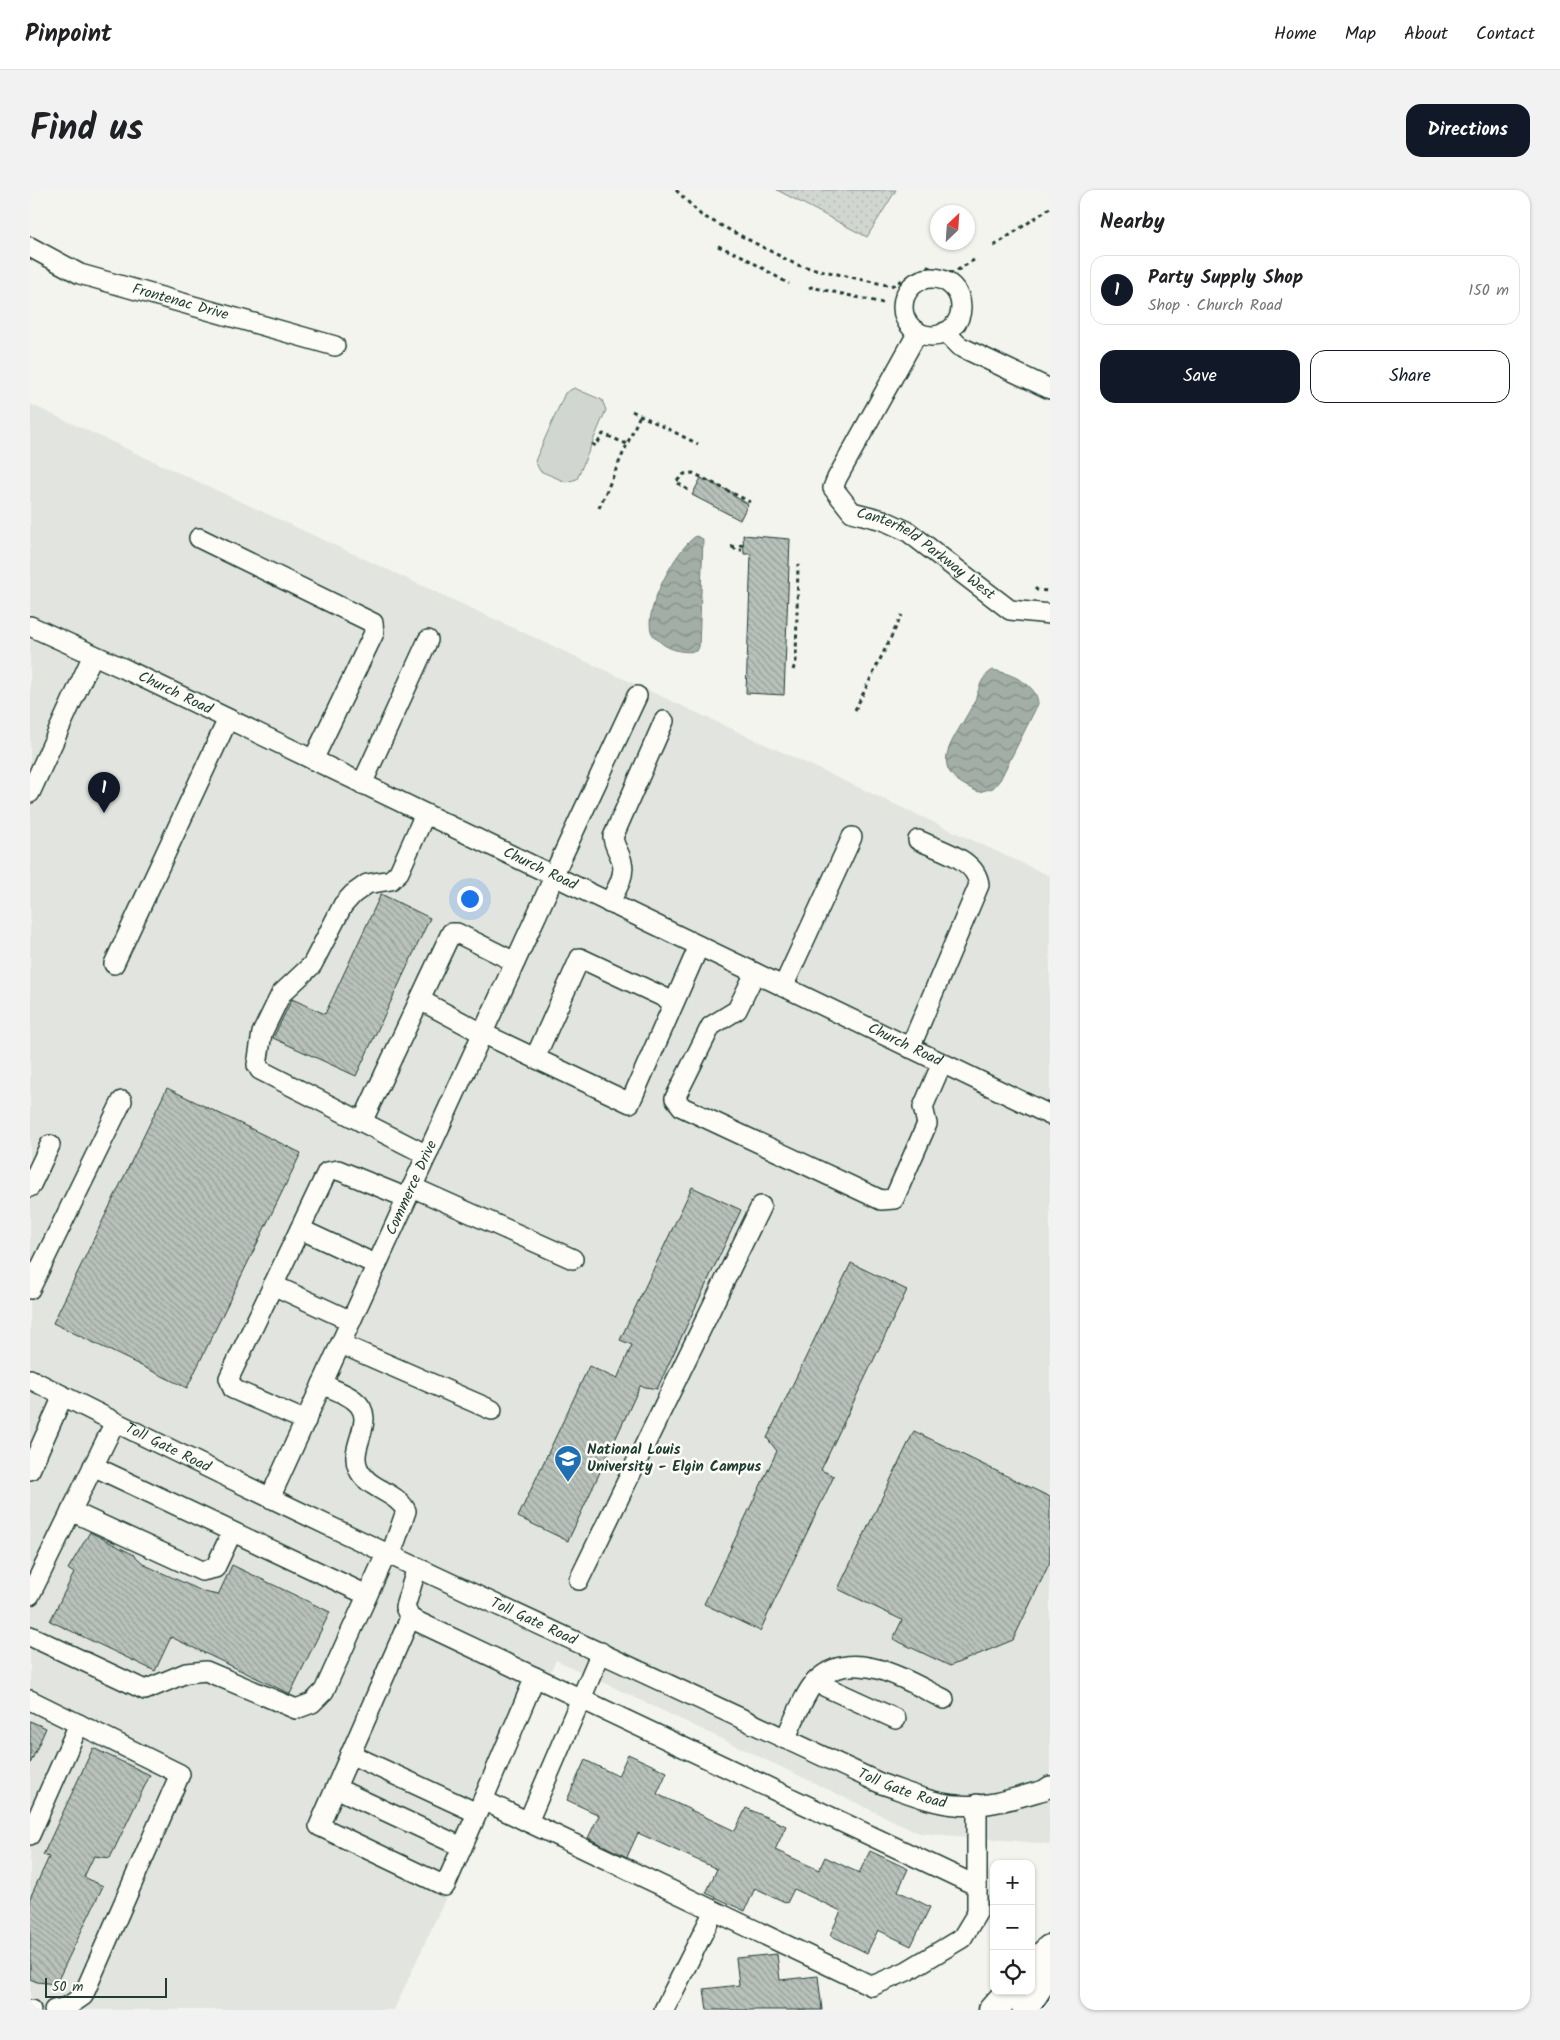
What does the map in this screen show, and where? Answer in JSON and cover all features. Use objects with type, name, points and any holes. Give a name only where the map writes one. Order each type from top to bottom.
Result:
[{"type":"highway","points":[[1035,1965],[1050,1949]]},
{"type":"highway","points":[[993,2010],[1006,1995]]},
{"type":"main road","points":[[1025,2010],[1050,1971]]},
{"type":"street","name":"Frontenac Drive","points":[[30,247],[80,274],[335,346]]},
{"type":"street","points":[[954,333],[927,335],[918,332],[906,319],[903,301],[913,285],[930,278],[948,283],[959,298],[958,318],[953,326],[959,346],[1050,389]]},
{"type":"street","name":"Canterfield Parkway West","points":[[918,332],[833,488],[852,512],[883,520],[907,531],[1010,610],[1050,614]]},
{"type":"street","points":[[200,538],[373,624],[374,633],[313,760]]},
{"type":"street","name":"Church Road","points":[[30,626],[228,719],[1050,1115]]},
{"type":"street","points":[[362,784],[428,640]]},
{"type":"street","points":[[30,793],[93,655]]},
{"type":"street","name":"Commerce Drive","points":[[270,1498],[637,696]]},
{"type":"street","points":[[114,964],[228,719]]},
{"type":"street","points":[[610,903],[623,868],[613,845],[613,837],[664,721]]},
{"type":"street","points":[[425,814],[399,872],[391,880],[367,884],[353,894],[343,905],[312,965],[281,994],[262,1033],[256,1057],[260,1070],[427,1155]]},
{"type":"street","points":[[784,987],[852,837]]},
{"type":"street","points":[[910,1048],[979,885],[978,875],[973,867],[918,840]]},
{"type":"street","points":[[362,1122],[451,933],[457,933],[515,962]]},
{"type":"street","points":[[420,1000],[482,1033],[630,1103],[698,946]]},
{"type":"street","points":[[535,1058],[580,958],[674,1002]]},
{"type":"street","points":[[756,973],[737,1010],[711,1026],[675,1098],[682,1107],[881,1200],[894,1199],[926,1124],[923,1107],[942,1063]]},
{"type":"street","points":[[30,1289],[122,1101]]},
{"type":"street","points":[[30,1187],[50,1145]]},
{"type":"street","points":[[306,1421],[233,1389],[229,1378],[327,1172],[338,1170],[410,1192],[573,1259]]},
{"type":"street","points":[[578,1580],[761,1206]]},
{"type":"street","points":[[300,1229],[377,1265]]},
{"type":"street","points":[[273,1285],[351,1322]]},
{"type":"street","points":[[341,1344],[492,1410]]},
{"type":"street","name":"Toll Gate Road","points":[[30,1379],[114,1424],[882,1784],[957,1805],[1001,1802],[1044,1790],[1050,1786]]},
{"type":"street","points":[[30,1636],[145,1690],[186,1673],[206,1671],[296,1709],[312,1704],[324,1691],[367,1596],[389,1553],[406,1511],[403,1504],[369,1482],[358,1469],[355,1454],[366,1422],[362,1410],[354,1400],[322,1384]]},
{"type":"street","points":[[30,1470],[63,1396]]},
{"type":"street","points":[[30,1595],[114,1424]]},
{"type":"street","points":[[93,1466],[367,1596]]},
{"type":"street","points":[[71,1511],[202,1571],[215,1568],[232,1532]]},
{"type":"street","points":[[417,1566],[405,1607],[410,1618],[977,1886]]},
{"type":"street","points":[[410,1618],[319,1826],[445,1886],[534,1676]]},
{"type":"street","points":[[528,1822],[601,1652]]},
{"type":"street","points":[[785,1739],[815,1682],[833,1668],[869,1665],[944,1699]]},
{"type":"street","points":[[815,1682],[896,1719]]},
{"type":"street","points":[[30,1700],[180,1774],[83,1996],[67,2007],[54,2010]]},
{"type":"street","points":[[30,1835],[79,1724]]},
{"type":"street","points":[[350,1754],[480,1806],[528,1822],[872,1986],[907,1971],[962,1938],[977,1913],[977,1804]]},
{"type":"street","points":[[336,1788],[462,1847]]},
{"type":"street","points":[[664,2010],[714,1911]]},
{"type":"path","points":[[676,190],[701,215],[797,266],[890,286],[921,268],[933,267],[953,273],[977,258]]},
{"type":"path","points":[[994,246],[1050,208]]},
{"type":"path","points":[[718,246],[742,256],[789,284]]},
{"type":"path","points":[[809,288],[811,286],[883,303]]},
{"type":"path","points":[[954,333],[967,309],[967,294],[969,292]]},
{"type":"path","points":[[632,411],[698,444]]},
{"type":"path","points":[[599,508],[640,415]]},
{"type":"path","points":[[592,444],[596,446],[603,434],[627,444]]},
{"type":"path","points":[[688,490],[676,482],[684,474],[693,473],[750,502]]},
{"type":"path","points":[[742,550],[736,550],[732,547],[743,545]]},
{"type":"path","points":[[793,670],[796,661],[798,564]]},
{"type":"path","points":[[1035,588],[1037,590],[1050,591]]},
{"type":"path","points":[[855,710],[902,615]]},
{"type":"shaded area","points":[[777,190],[896,190],[867,237]]},
{"type":"shaded area","points":[[574,388],[602,400],[606,410],[577,479],[566,482],[540,471],[535,461],[565,393]]},
{"type":"shaded area","points":[[30,404],[1050,876],[1050,1844],[919,1833],[556,1660],[394,2010],[30,2010]]},
{"type":"water","points":[[696,536],[703,539],[699,647],[697,651],[684,652],[668,647],[656,639],[651,631],[650,621],[652,608],[664,579],[680,553]]},
{"type":"water","points":[[993,670],[1014,677],[1028,685],[1037,697],[1038,704],[1000,780],[993,788],[979,792],[962,784],[952,775],[947,766],[947,756],[950,745],[974,703],[981,682]]},
{"type":"building","points":[[701,478],[733,493],[732,495],[748,504],[740,520],[692,495]]},
{"type":"building","points":[[743,535],[790,539],[784,695],[746,693],[751,554],[744,554]]},
{"type":"building","points":[[381,894],[430,918],[356,1076],[273,1038],[292,999],[325,1014]]},
{"type":"building","points":[[167,1088],[301,1153],[187,1388],[53,1323]]},
{"type":"building","points":[[692,1187],[741,1210],[657,1389],[640,1386],[568,1541],[518,1517],[589,1366],[617,1379],[632,1345],[620,1340]]},
{"type":"building","points":[[851,1263],[907,1290],[821,1470],[834,1476],[760,1631],[704,1604],[777,1451],[767,1438]]},
{"type":"building","points":[[914,1431],[1050,1497],[1050,1562],[1013,1640],[950,1666],[893,1639],[902,1620],[838,1589]]},
{"type":"building","points":[[90,1532],[134,1555],[145,1565],[204,1592],[218,1595],[232,1565],[330,1612],[290,1694],[171,1637],[155,1671],[50,1621],[74,1573],[68,1569]]},
{"type":"building","points":[[30,1721],[46,1728],[30,1764]]},
{"type":"building","points":[[93,1748],[150,1775],[110,1858],[94,1856],[84,1877],[103,1886],[56,1984],[37,1982],[30,1979],[30,1898],[49,1857],[43,1855]]},
{"type":"building","points":[[628,1754],[667,1772],[657,1794],[735,1831],[746,1808],[786,1826],[775,1850],[819,1870],[825,1857],[859,1873],[870,1851],[908,1869],[898,1891],[930,1907],[911,1946],[878,1930],[867,1953],[830,1935],[841,1911],[794,1889],[787,1903],[755,1888],[745,1911],[706,1893],[717,1869],[638,1833],[627,1857],[588,1838],[599,1815],[567,1800],[585,1760],[618,1776]]},
{"type":"building","points":[[777,1954],[780,1980],[818,1976],[822,2010],[707,2010],[704,1989],[739,1985],[736,1958]]},
{"type":"place","name":"Party Supply Shop","points":[[104,813]]},
{"type":"place","name":"National Louis University - Elgin Campus","points":[[568,1483]]}]
